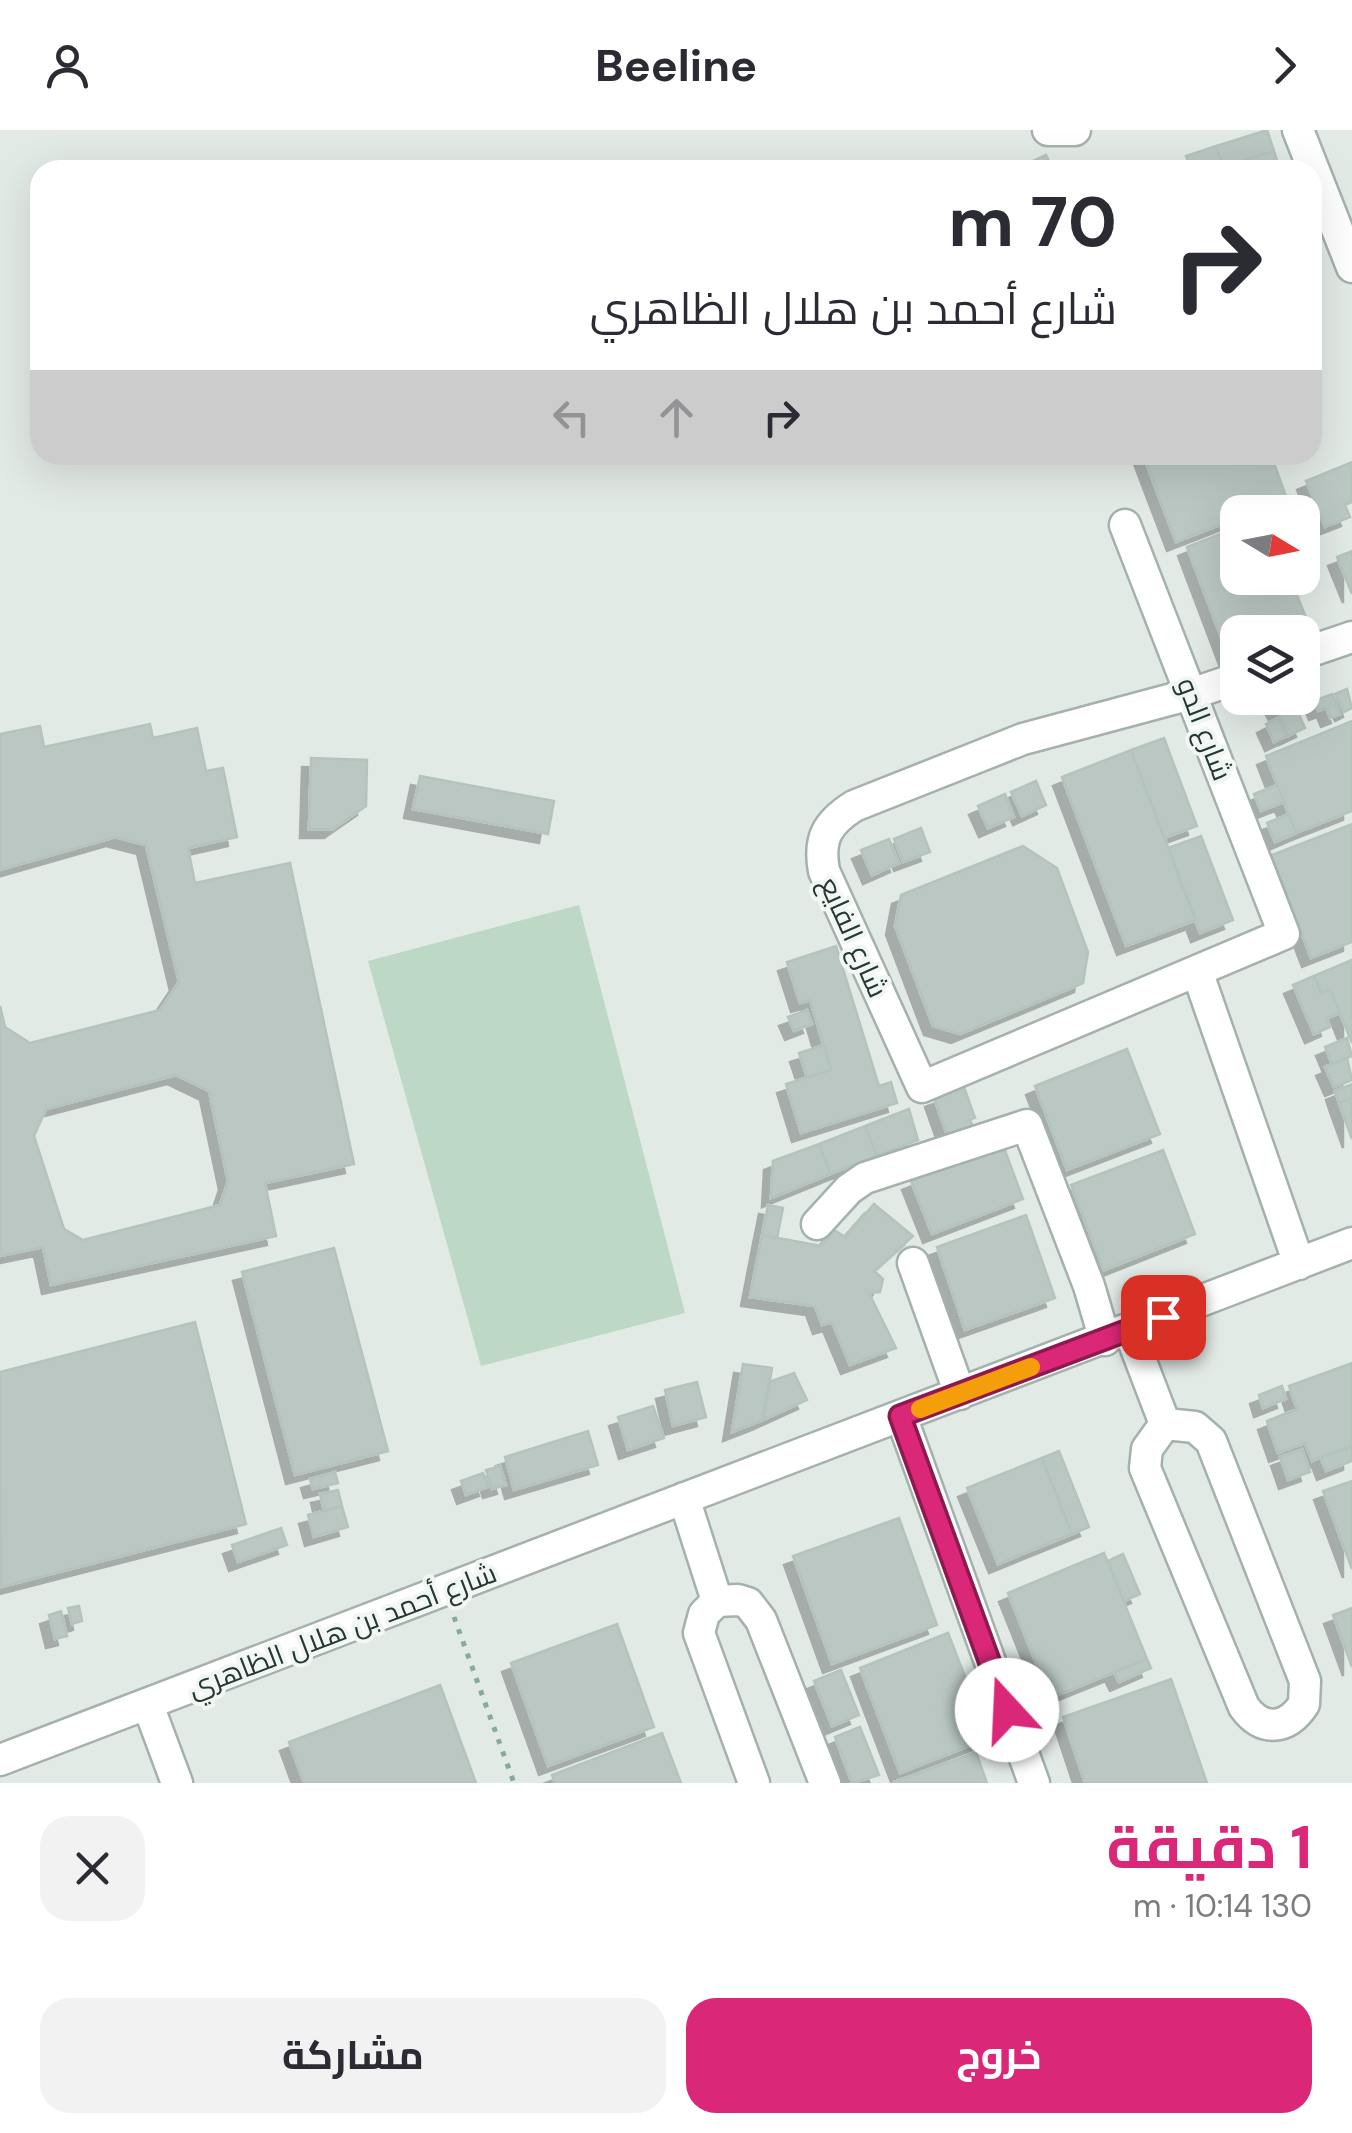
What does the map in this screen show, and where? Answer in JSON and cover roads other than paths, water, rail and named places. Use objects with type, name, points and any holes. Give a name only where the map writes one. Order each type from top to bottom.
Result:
[{"type":"street","points":[[1048,130],[1075,130]]},
{"type":"street","points":[[1298,130],[1310,160]]},
{"type":"street","points":[[1322,190],[1352,266]]},
{"type":"street","name":"شارع الدو","points":[[1125,524],[1284,934]]},
{"type":"street","points":[[1320,648],[1352,637]]},
{"type":"street","name":"شارع الفايع","points":[[1220,684],[1024,739],[854,806],[834,819],[824,834],[820,852],[824,872],[922,1087],[1284,934]]},
{"type":"street","points":[[1197,970],[1300,1264]]},
{"type":"street","points":[[817,1224],[865,1178],[1027,1125],[1088,1286],[1165,1424]]},
{"type":"street","name":"شارع أحمد بن هلال الظاهري","points":[[0,1760],[1352,1243]]},
{"type":"street","points":[[913,1263],[960,1394]]},
{"type":"street","points":[[900,1416],[1034,1783]]},
{"type":"street","points":[[1165,1424],[1195,1427],[1211,1441],[1305,1681],[1304,1704],[1287,1723],[1260,1723],[1244,1707],[1145,1468],[1147,1450],[1165,1424]]},
{"type":"street","points":[[684,1498],[717,1601]]},
{"type":"street","points":[[754,1783],[700,1642],[704,1614],[717,1601],[738,1600],[756,1611],[825,1783]]},
{"type":"street","points":[[148,1705],[177,1783]]}]
